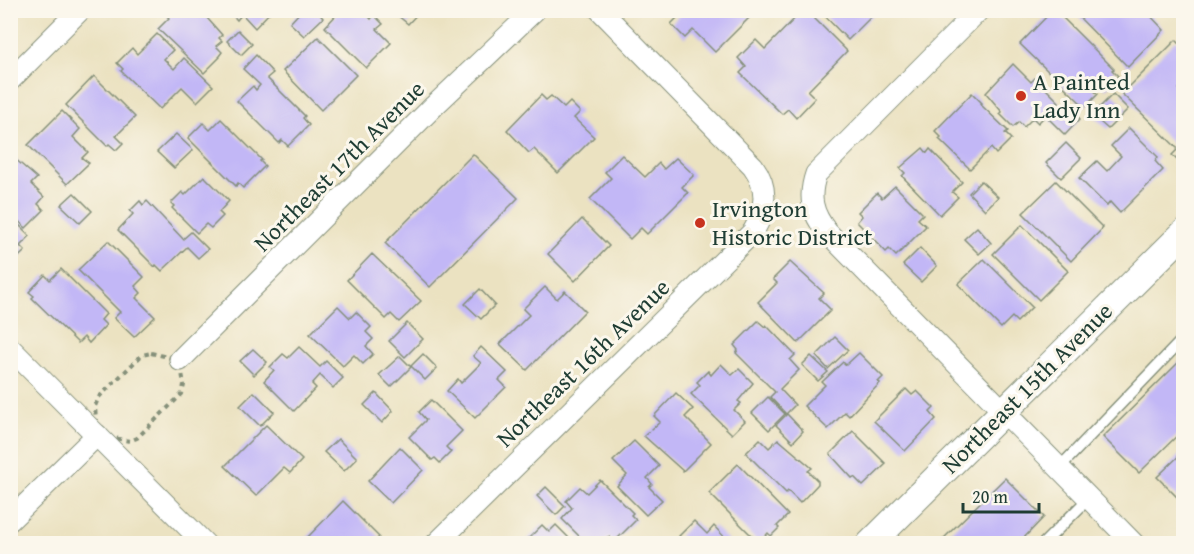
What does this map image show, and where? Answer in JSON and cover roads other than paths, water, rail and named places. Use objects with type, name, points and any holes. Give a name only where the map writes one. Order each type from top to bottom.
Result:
[{"type":"street","points":[[10,80],[80,10]]},
{"type":"street","name":"Northeast 17th Avenue","points":[[180,360],[434,106],[535,10]]},
{"type":"street","name":"Northeast 16th Avenue","points":[[436,543],[753,232],[762,216],[764,196],[759,174],[753,166],[600,10]]},
{"type":"street","points":[[979,10],[816,174],[811,197],[812,209],[816,219],[827,232],[1134,543]]},
{"type":"street","name":"Northeast 15th Avenue","points":[[870,543],[1184,233]]},
{"type":"street","points":[[10,348],[205,543]]},
{"type":"street","points":[[10,520],[97,435]]},
{"type":"lane","points":[[1059,468],[1181,341]]},
{"type":"lane","points":[[1042,543],[1089,498]]},
{"type":"place","name":"A Painted Lady Inn","points":[[1021,96]]},
{"type":"place","name":"Irvington Historic District","points":[[700,223]]}]
